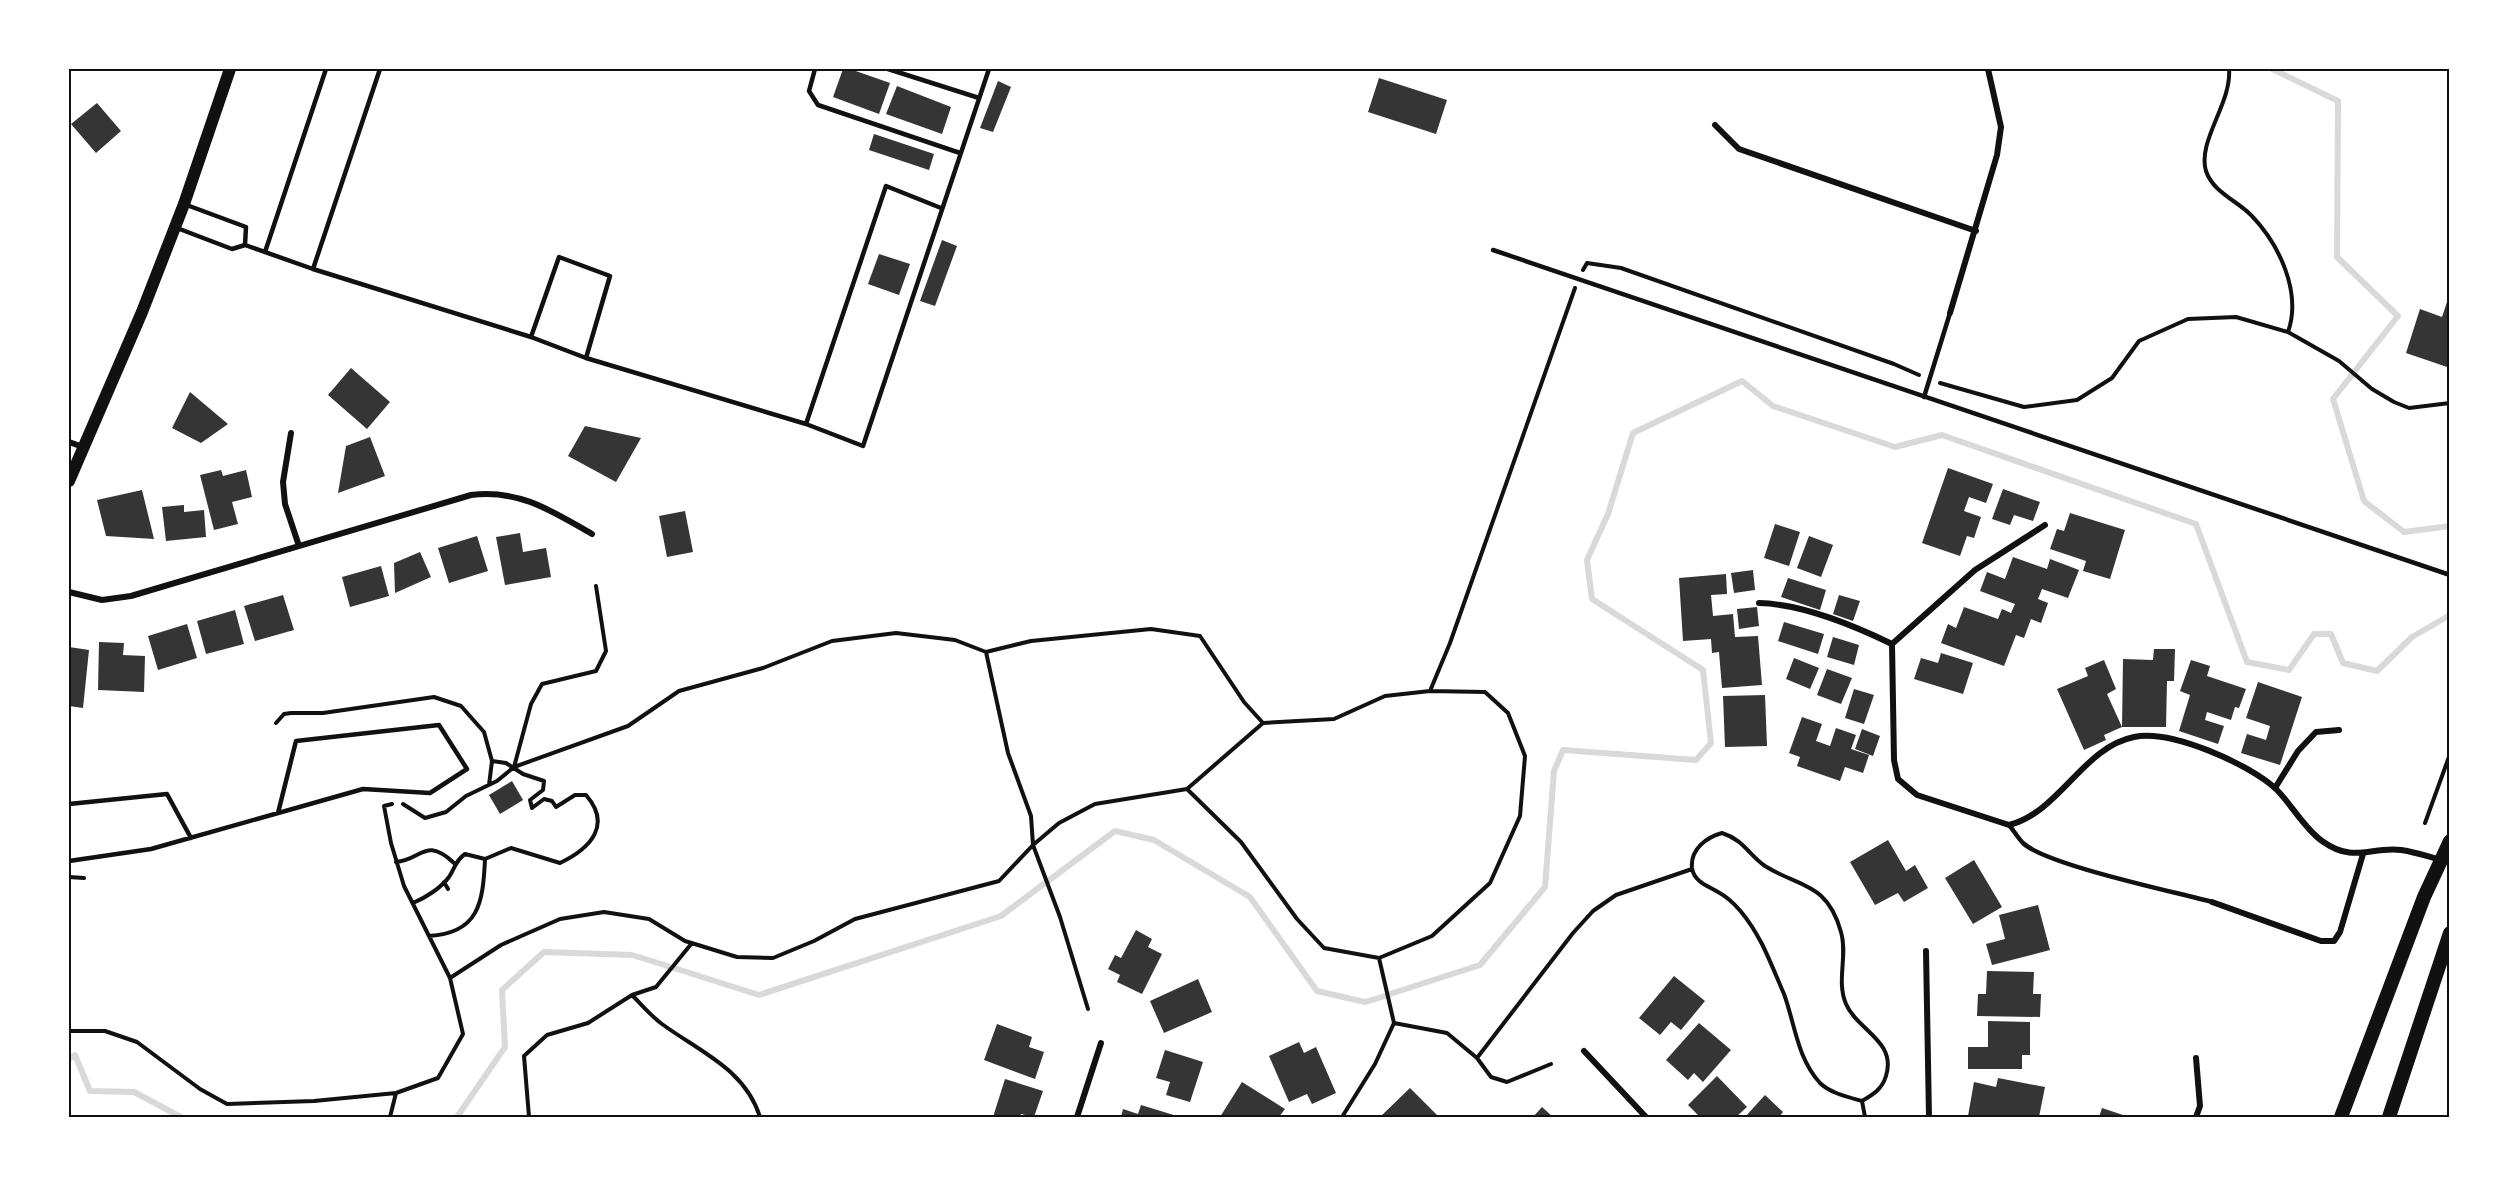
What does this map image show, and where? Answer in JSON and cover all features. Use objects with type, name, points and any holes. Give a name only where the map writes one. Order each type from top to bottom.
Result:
[{"type":"main road","points":[[69,480],[142,312],[175,228],[230,69]]},
{"type":"main road","points":[[2342,1117],[2424,897],[2446,861],[2450,841]]},
{"type":"main road","points":[[2389,1117],[2450,933]]},
{"type":"street","points":[[1950,313],[1997,155],[2001,127],[1988,69]]},
{"type":"street","points":[[1715,125],[1740,149],[1976,231]]},
{"type":"street","points":[[291,433],[283,482],[285,504],[299,546]]},
{"type":"street","points":[[69,442],[84,447]]},
{"type":"street","points":[[69,592],[88,598],[117,599],[471,495],[487,493],[531,500],[592,534]]},
{"type":"street","points":[[2045,525],[1975,570],[1892,644],[1894,760],[1898,779],[1917,795],[2009,825],[2023,822],[2039,811],[2114,742],[2136,736],[2166,737],[2222,755],[2275,788],[2321,841],[2345,852],[2363,855],[2399,850],[2446,861]]},
{"type":"street","points":[[1760,603],[1779,603],[1865,632],[1892,644]]},
{"type":"street","points":[[2275,788],[2298,751],[2316,732],[2339,730]]},
{"type":"street","points":[[2212,902],[2321,941],[2334,941],[2340,932],[2363,855]]},
{"type":"street","points":[[1926,951],[1929,1117]]},
{"type":"street","points":[[1077,1117],[1101,1043]]},
{"type":"street","points":[[1584,1051],[1646,1117]]},
{"type":"street","points":[[2196,1058],[2200,1106],[2196,1117]]},
{"type":"lane","points":[[265,252],[326,69]]},
{"type":"lane","points":[[313,269],[380,69]]},
{"type":"lane","points":[[815,69],[809,91],[818,105],[960,153]]},
{"type":"lane","points":[[888,69],[979,98]]},
{"type":"lane","points":[[175,228],[232,249],[245,245],[313,269],[531,337],[586,358],[806,424],[863,446],[989,69]]},
{"type":"lane","points":[[806,424],[886,186],[941,208]]},
{"type":"lane","points":[[184,204],[246,227],[245,245]]},
{"type":"lane","points":[[1494,250],[2450,575]]},
{"type":"lane","points":[[531,337],[559,257],[610,276],[586,358]]},
{"type":"lane","points":[[1924,396],[1927,379],[1950,313]]},
{"type":"lane","points":[[69,861],[151,849],[363,789],[430,793],[467,769],[439,725],[296,741],[278,813]]},
{"type":"lane","points":[[69,804],[167,794],[191,837]]},
{"type":"lane","points":[[2009,825],[2024,845],[2043,854],[2080,867],[2212,902]]},
{"type":"path","points":[[2229,69],[2230,82],[2206,152],[2205,169],[2211,182],[2250,214],[2282,259],[2290,289],[2292,323],[2288,332]]},
{"type":"path","points":[[1430,691],[1450,643],[1578,279],[1587,264],[1621,268],[1894,364],[1927,379],[2024,407],[2077,400],[2112,378],[2139,341],[2188,319],[2236,317],[2288,332],[2339,362],[2372,389],[2394,402],[2409,408],[2450,403]]},
{"type":"path","points":[[514,767],[531,704],[542,684],[596,671],[606,651],[596,586]]},
{"type":"path","points":[[69,1031],[105,1031],[137,1042],[200,1089],[227,1104],[314,1101],[396,1093],[438,1078],[463,1034],[450,978],[413,903],[396,862],[384,806],[401,803],[425,818],[446,812],[466,796],[497,781],[514,767],[628,726],[679,691],[763,668],[832,641],[896,633],[955,640],[986,652],[1031,641],[1151,629],[1200,636],[1244,702],[1263,723]]},
{"type":"path","points":[[986,652],[1008,753],[1031,816],[1033,845],[1060,917],[1088,1009]]},
{"type":"path","points":[[450,978],[501,945],[560,919],[604,912],[649,919],[692,943],[737,957],[773,958],[814,942],[855,919],[999,881],[1033,845],[1059,824],[1095,804],[1187,789],[1263,723],[1334,719],[1385,696],[1430,691],[1485,692],[1508,713],[1525,756],[1520,816],[1490,883],[1432,936],[1379,958],[1324,948],[1298,920],[1241,842],[1187,789]]},
{"type":"path","points":[[2425,823],[2450,754]]},
{"type":"path","points":[[413,903],[424,898],[444,882],[449,877],[454,863],[465,854],[485,859],[512,848],[560,863],[580,853],[592,839],[597,828],[597,808],[586,795],[575,795],[556,807],[552,801],[543,799],[532,808],[530,800],[543,790],[544,781],[514,767],[492,761]]},
{"type":"path","points":[[1722,833],[1737,838],[1766,867],[1803,882],[1822,896],[1841,933],[1842,983],[1847,1007],[1886,1053],[1888,1068],[1884,1083],[1875,1094],[1862,1101],[1840,1095],[1821,1083],[1801,1052],[1784,995],[1761,943],[1745,916],[1721,893],[1700,882],[1692,869],[1701,844],[1709,837],[1722,833]]},
{"type":"path","points":[[396,862],[404,861],[426,850],[441,853],[454,863]]},
{"type":"path","points":[[429,936],[450,935],[465,927],[476,914],[484,886],[485,859]]},
{"type":"path","points":[[1477,1058],[1573,933],[1593,911],[1616,895],[1692,869]]},
{"type":"path","points":[[69,877],[84,878]]},
{"type":"path","points":[[444,882],[448,889]]},
{"type":"path","points":[[529,1117],[524,1056],[547,1035],[588,1023],[632,995],[656,987],[692,943]]},
{"type":"path","points":[[1342,1117],[1375,1064],[1394,1023],[1379,958]]},
{"type":"path","points":[[632,995],[659,1022],[730,1069],[755,1100],[760,1117]]},
{"type":"path","points":[[1394,1023],[1447,1033],[1477,1058],[1491,1077],[1507,1082],[1551,1064]]},
{"type":"path","points":[[390,1117],[396,1093]]},
{"type":"path","points":[[1862,1101],[1865,1117]]},
{"type":"building","points":[[843,69],[850,69],[890,83],[879,114],[833,97]]},
{"type":"building","points":[[1379,78],[1447,100],[1436,134],[1368,112]]},
{"type":"building","points":[[998,81],[1011,87],[993,132],[980,128]]},
{"type":"building","points":[[897,86],[951,107],[942,134],[886,114]]},
{"type":"building","points":[[97,103],[121,131],[96,153],[71,124]]},
{"type":"building","points":[[874,134],[934,154],[929,170],[869,150]]},
{"type":"building","points":[[942,240],[957,246],[935,306],[920,301]]},
{"type":"building","points":[[879,254],[910,264],[899,295],[868,284]]},
{"type":"building","points":[[2450,293],[2450,368],[2406,353],[2420,309],[2442,317]]},
{"type":"building","points":[[351,368],[390,402],[367,429],[328,395]]},
{"type":"building","points":[[190,392],[228,424],[201,443],[172,428]]},
{"type":"building","points":[[585,426],[641,438],[616,482],[568,456]]},
{"type":"building","points":[[370,437],[385,476],[338,493],[346,446]]},
{"type":"building","points":[[1948,468],[1993,484],[1986,503],[1969,497],[1964,511],[1981,517],[1974,538],[1967,536],[1960,556],[1922,543]]},
{"type":"building","points":[[221,470],[223,476],[246,470],[252,497],[232,502],[238,524],[214,530],[200,475]]},
{"type":"building","points":[[2003,489],[2040,502],[2033,521],[2014,515],[2010,525],[1992,519]]},
{"type":"building","points":[[142,490],[154,539],[106,536],[97,500]]},
{"type":"building","points":[[184,505],[184,512],[204,510],[206,537],[166,541],[162,507]]},
{"type":"building","points":[[685,511],[693,552],[667,557],[659,516]]},
{"type":"building","points":[[2070,513],[2125,530],[2110,579],[2083,571],[2086,561],[2050,549],[2057,529],[2064,531]]},
{"type":"building","points":[[1775,524],[1800,532],[1789,566],[1764,558]]},
{"type":"building","points":[[520,533],[523,552],[546,548],[551,577],[505,585],[496,537]]},
{"type":"building","points":[[477,536],[488,571],[449,583],[438,548]]},
{"type":"building","points":[[1809,536],[1833,545],[1821,577],[1797,568]]},
{"type":"building","points":[[420,552],[431,577],[395,593],[394,563]]},
{"type":"building","points":[[2013,557],[2047,569],[2050,559],[2079,570],[2068,598],[2042,589],[2038,599],[2048,603],[2041,623],[2031,619],[2024,638],[2016,635],[2004,666],[1941,643],[1948,624],[1956,628],[1964,607],[1998,619],[2002,609],[2011,613],[2015,604],[1980,591],[1987,572],[2005,579]]},
{"type":"building","points":[[381,566],[389,596],[350,607],[342,577]]},
{"type":"building","points":[[1753,570],[1755,590],[1734,593],[1731,573]]},
{"type":"building","points":[[1726,574],[1727,594],[1711,595],[1713,616],[1733,614],[1735,637],[1758,636],[1762,685],[1722,688],[1719,652],[1712,653],[1711,639],[1683,641],[1679,578]]},
{"type":"building","points":[[1788,578],[1826,590],[1820,610],[1781,597]]},
{"type":"building","points":[[283,595],[294,630],[255,641],[244,606]]},
{"type":"building","points":[[1839,595],[1860,601],[1853,621],[1833,614]]},
{"type":"building","points":[[1757,607],[1759,626],[1739,629],[1737,609]]},
{"type":"building","points":[[235,610],[244,644],[206,654],[197,621]]},
{"type":"building","points":[[1784,622],[1824,634],[1818,654],[1778,641]]},
{"type":"building","points":[[187,624],[197,658],[158,670],[148,636]]},
{"type":"building","points":[[1833,637],[1859,645],[1854,665],[1827,657]]},
{"type":"building","points":[[99,642],[124,643],[123,655],[145,656],[144,692],[98,690]]},
{"type":"building","points":[[69,647],[89,650],[83,708],[69,706]]},
{"type":"building","points":[[2154,649],[2175,649],[2174,681],[2167,681],[2166,727],[2122,727],[2123,659],[2153,660]]},
{"type":"building","points":[[1941,653],[1973,663],[1963,694],[1914,679],[1921,658],[1938,663]]},
{"type":"building","points":[[1794,658],[1819,668],[1810,689],[1786,679]]},
{"type":"building","points":[[2104,660],[2116,689],[2107,694],[2122,727],[2104,735],[2106,740],[2084,750],[2057,689],[2088,676],[2085,668]]},
{"type":"building","points":[[2191,660],[2210,666],[2207,676],[2246,689],[2239,708],[2235,707],[2231,720],[2207,712],[2205,720],[2224,726],[2218,744],[2179,731],[2190,695],[2180,691]]},
{"type":"building","points":[[1827,669],[1852,678],[1841,704],[1817,695]]},
{"type":"building","points":[[2258,682],[2302,697],[2280,765],[2241,753],[2247,734],[2266,740],[2270,726],[2246,718]]},
{"type":"building","points":[[1854,689],[1874,695],[1864,724],[1845,718]]},
{"type":"building","points":[[1765,695],[1767,746],[1725,747],[1723,696]]},
{"type":"building","points":[[1802,717],[1822,724],[1816,741],[1830,746],[1836,728],[1856,735],[1851,749],[1869,755],[1863,773],[1845,767],[1840,781],[1797,766],[1800,757],[1789,753]]},
{"type":"building","points":[[1862,729],[1880,736],[1873,756],[1855,749]]},
{"type":"building","points":[[512,781],[523,800],[500,814],[489,795]]},
{"type":"building","points":[[1888,840],[1906,871],[1915,865],[1928,888],[1904,902],[1898,893],[1875,905],[1850,862]]},
{"type":"building","points":[[1974,860],[2002,907],[1973,924],[1945,878]]},
{"type":"building","points":[[2038,905],[2050,950],[1992,965],[1986,944],[2005,939],[1999,915]]},
{"type":"building","points":[[1136,930],[1152,939],[1148,947],[1162,954],[1142,994],[1117,982],[1120,975],[1108,969],[1115,955],[1121,958]]},
{"type":"building","points":[[1987,971],[2034,972],[2033,994],[2041,994],[2040,1017],[1977,1016],[1978,994],[1986,994]]},
{"type":"building","points":[[1674,976],[1705,1001],[1681,1030],[1671,1022],[1660,1035],[1639,1018]]},
{"type":"building","points":[[1198,979],[1212,1012],[1164,1033],[1150,1001]]},
{"type":"building","points":[[1988,1021],[2030,1022],[2030,1055],[2022,1055],[2022,1069],[1968,1069],[1968,1047],[1988,1047]]},
{"type":"building","points":[[1699,1023],[1731,1050],[1703,1082],[1694,1073],[1688,1080],[1666,1060]]},
{"type":"building","points":[[997,1024],[1032,1037],[1029,1047],[1044,1052],[1035,1079],[984,1060]]},
{"type":"building","points":[[1299,1042],[1304,1053],[1316,1047],[1336,1093],[1312,1104],[1307,1094],[1289,1102],[1269,1056]]},
{"type":"building","points":[[1165,1050],[1203,1062],[1190,1102],[1166,1095],[1170,1082],[1156,1078]]},
{"type":"building","points":[[1717,1076],[1747,1107],[1736,1117],[1700,1117],[1688,1105]]},
{"type":"building","points":[[1998,1078],[2045,1087],[2039,1117],[1968,1116],[1974,1082],[1996,1087]]},
{"type":"building","points":[[1005,1079],[1043,1091],[1034,1117],[1021,1114],[1020,1117],[993,1117]]},
{"type":"building","points":[[1242,1082],[1285,1109],[1279,1117],[1220,1117]]},
{"type":"building","points":[[1410,1088],[1439,1117],[1380,1117]]},
{"type":"building","points":[[1765,1095],[1783,1112],[1779,1117],[1745,1117]]},
{"type":"building","points":[[1141,1105],[1177,1117],[1121,1117],[1123,1109],[1138,1114]]},
{"type":"building","points":[[1542,1107],[1553,1117],[1533,1117]]},
{"type":"building","points":[[2102,1108],[2129,1117],[2099,1117]]},
{"type":"waterway","points":[[2272,69],[2338,101],[2337,257],[2398,316],[2333,399],[2364,501],[2404,532],[2450,526]]},
{"type":"waterway","points":[[1390,994],[1480,965],[1545,887],[1554,771],[1563,750],[1696,760],[1711,743],[1703,670],[1592,599],[1587,560],[1608,514],[1633,433],[1742,381],[1773,406],[1895,447],[1942,435],[2196,524],[2247,662],[2289,670],[2314,634],[2331,634],[2343,663],[2377,671],[2412,637],[2450,615]]},
{"type":"waterway","points":[[1048,881],[1115,831],[1154,840],[1250,897],[1317,991],[1365,1002],[1385,996]]},
{"type":"waterway","points":[[674,968],[759,995],[1001,916],[1045,883]]},
{"type":"waterway","points":[[457,1117],[505,1047],[502,990],[544,952],[632,955],[668,966]]},
{"type":"waterway","points":[[69,1059],[75,1055],[90,1091],[134,1092],[181,1117]]}]
